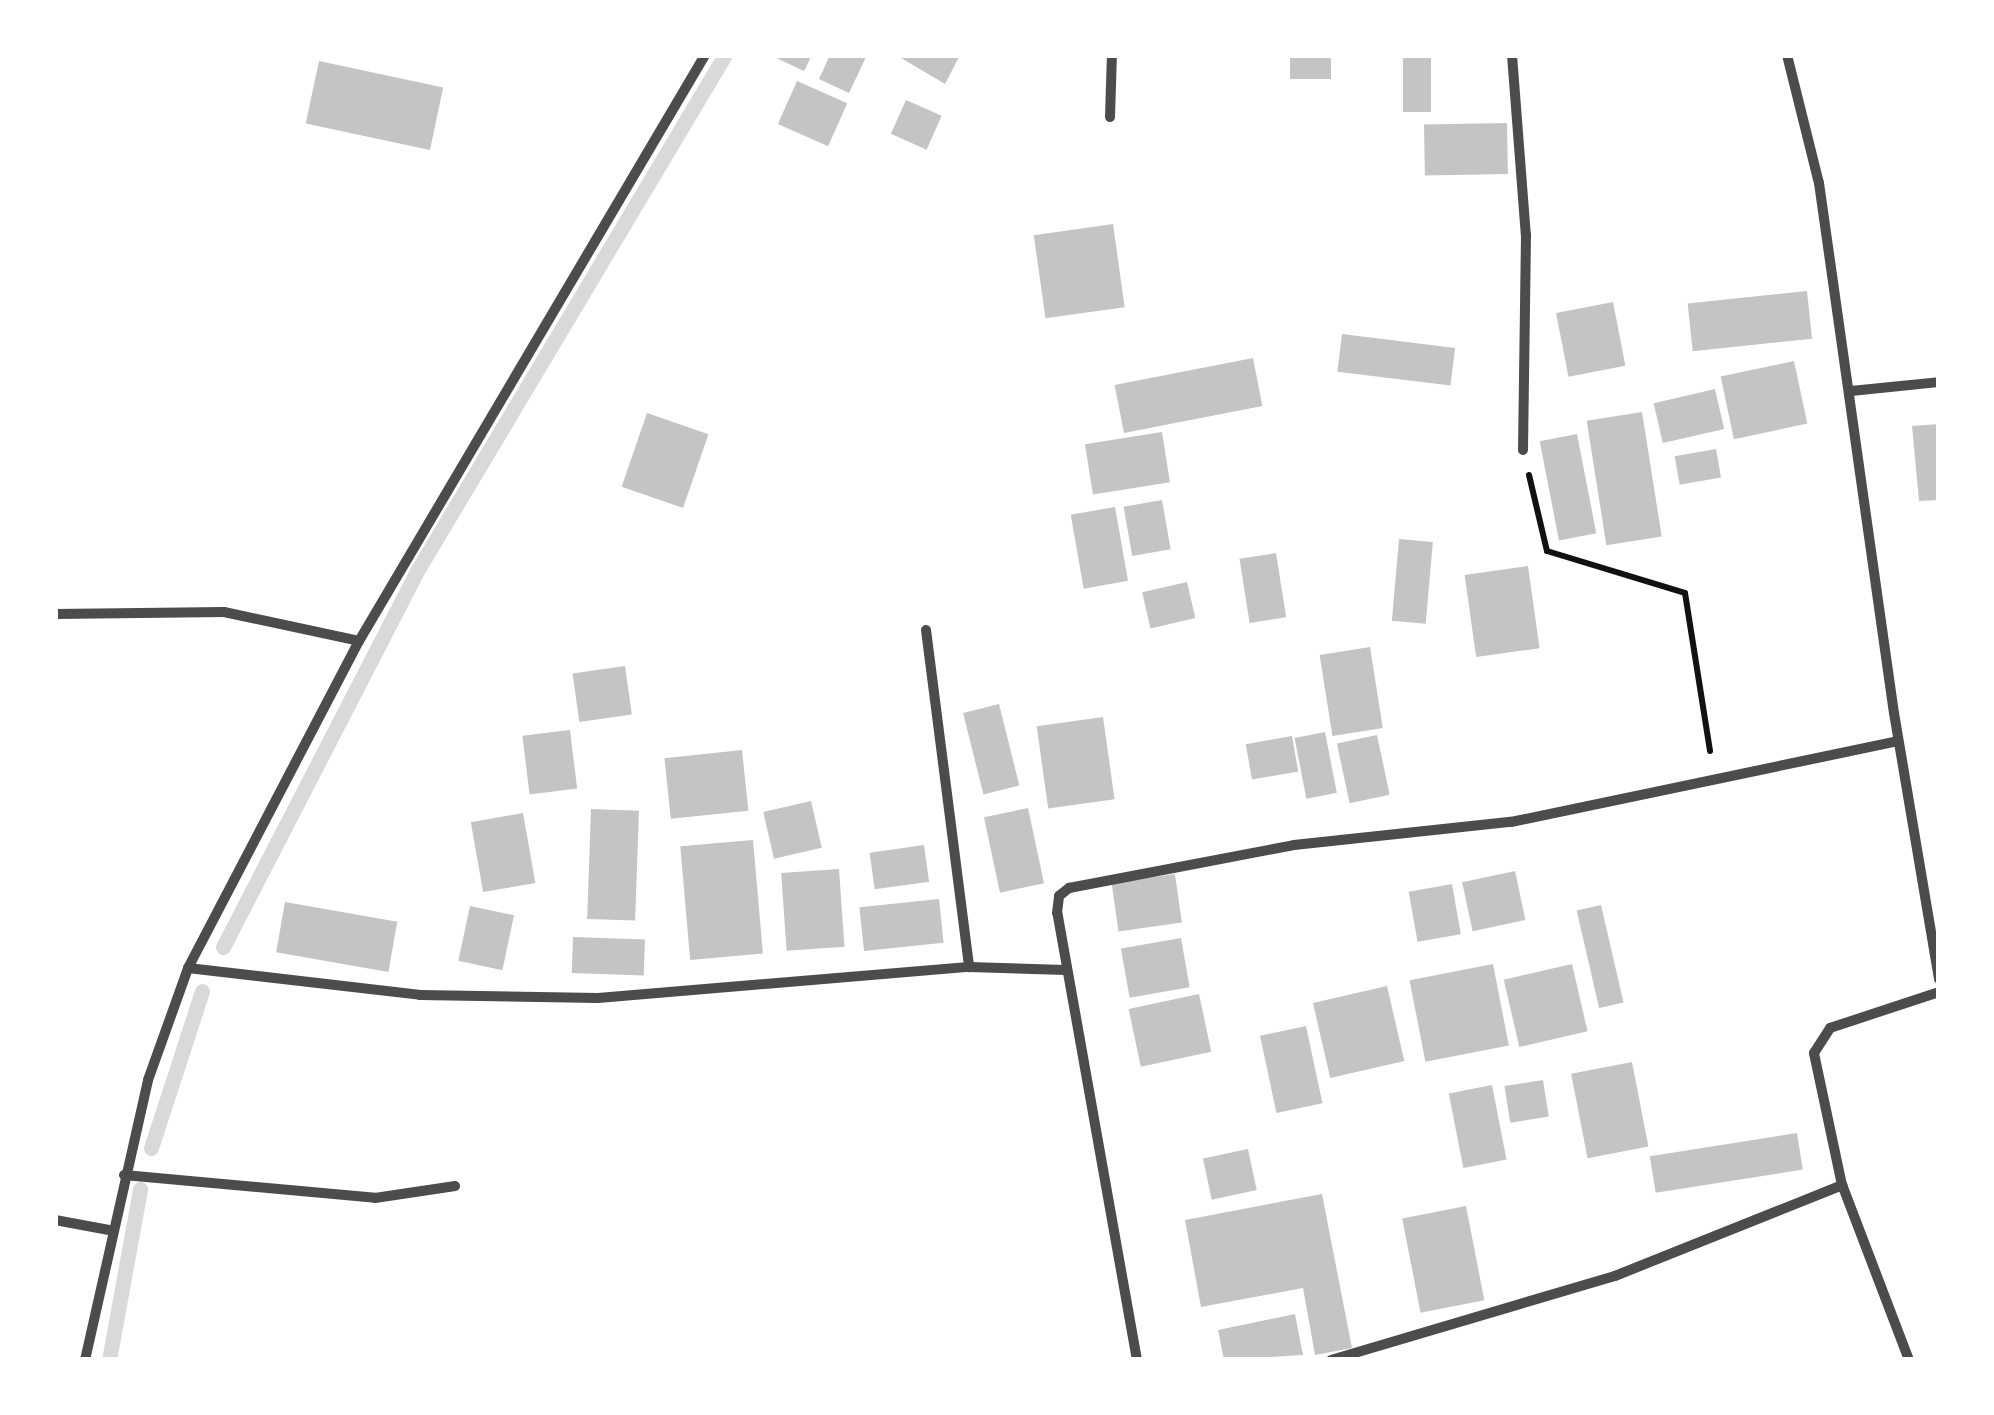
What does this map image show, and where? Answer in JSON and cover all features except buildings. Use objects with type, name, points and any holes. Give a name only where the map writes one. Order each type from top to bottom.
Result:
[{"type":"street","points":[[85,1360],[110,1230],[148,1080],[188,968],[358,641],[705,55]]},
{"type":"street","points":[[1110,117],[1112,55]]},
{"type":"street","points":[[1512,55],[1526,236],[1523,450]]},
{"type":"street","points":[[1786,55],[1819,183],[1898,741],[1939,979]]},
{"type":"street","points":[[1851,391],[1939,382]]},
{"type":"street","points":[[55,614],[224,612],[358,641]]},
{"type":"street","points":[[926,630],[969,967]]},
{"type":"street","points":[[1137,1360],[1066,970],[1059,896],[1082,881],[1294,845],[1510,822],[1898,741]]},
{"type":"street","points":[[188,968],[420,995],[598,998],[969,967],[1066,970]]},
{"type":"street","points":[[1909,1360],[1842,1185],[1816,1043],[1830,1028],[1939,992]]},
{"type":"street","points":[[124,1175],[375,1198],[455,1186]]},
{"type":"street","points":[[1331,1360],[1614,1276],[1842,1185]]},
{"type":"street","points":[[55,1220],[110,1230]]},
{"type":"path","points":[[1523,450],[1547,551],[1685,592],[1714,777]]},
{"type":"waterway","points":[[223,947],[417,571],[725,55]]},
{"type":"waterway","points":[[151,1148],[202,991]]},
{"type":"waterway","points":[[109,1360],[140,1189]]}]
